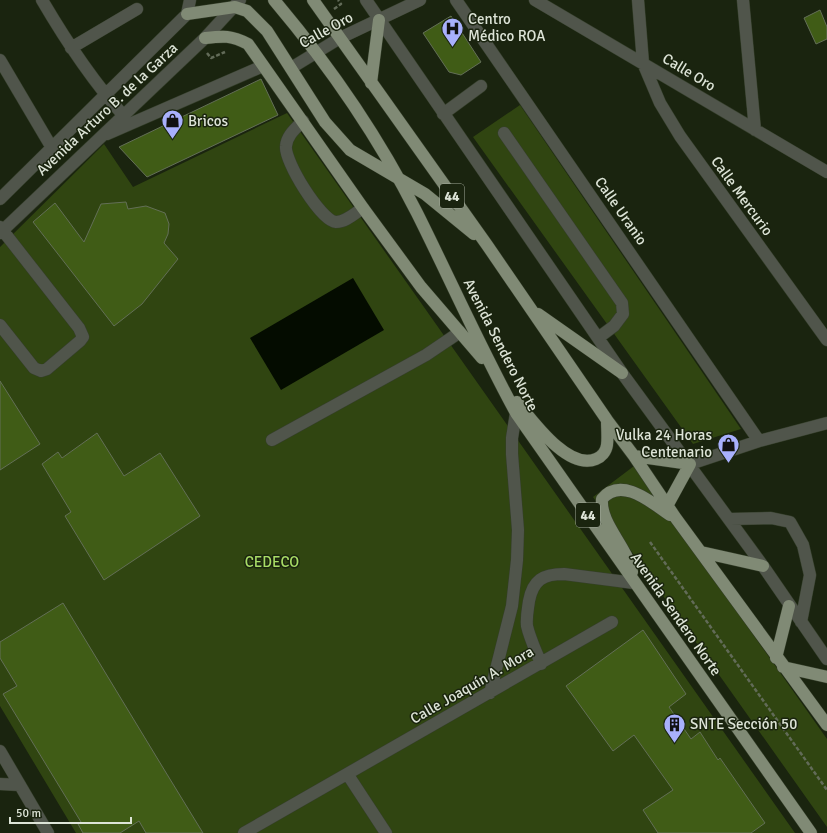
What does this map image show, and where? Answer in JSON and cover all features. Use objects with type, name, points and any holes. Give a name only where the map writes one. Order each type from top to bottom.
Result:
[{"type":"main road","name":"Avenida Sendero Norte","points":[[274,0],[317,52],[370,132],[397,178],[416,212],[493,371],[516,413],[811,833]]},
{"type":"main road","name":"44","points":[[313,0],[487,245],[606,420],[634,456],[667,506],[827,725]]},
{"type":"main road","points":[[187,14],[237,4],[247,11],[267,31],[325,122],[350,150],[425,194],[487,245]]},
{"type":"main road","points":[[371,83],[379,20]]},
{"type":"main road","points":[[205,38],[223,36],[235,37],[248,44],[303,121],[362,208],[421,287],[547,436],[569,456],[579,461],[592,461],[600,457],[605,452],[607,445],[606,420]]},
{"type":"main road","points":[[320,146],[337,136]]},
{"type":"main road","points":[[532,310],[622,373]]},
{"type":"main road","points":[[634,456],[690,464],[667,506]]},
{"type":"main road","points":[[634,583],[632,568],[622,546],[603,515],[602,499],[611,490],[625,489],[644,498],[675,517]]},
{"type":"main road","points":[[701,552],[764,566]]},
{"type":"main road","points":[[789,606],[780,662],[827,677]]},
{"type":"street","points":[[42,0],[71,48],[106,96],[123,115]]},
{"type":"street","points":[[187,14],[190,0]]},
{"type":"street","points":[[366,0],[622,373],[764,566],[789,606],[827,659]]},
{"type":"street","name":"Calle Oro","points":[[291,68],[340,38],[420,0]]},
{"type":"street","name":"Calle Uranio","points":[[456,0],[759,441]]},
{"type":"street","name":"Calle Mercurio","points":[[638,0],[643,63],[660,103],[680,136],[827,340]]},
{"type":"street","points":[[743,0],[755,130]]},
{"type":"street","name":"Calle Oro","points":[[537,1],[827,172]]},
{"type":"street","name":"Avenida Arturo B. de la Garza","points":[[1,230],[205,38],[237,4]]},
{"type":"street","points":[[71,48],[137,9]]},
{"type":"street","name":"Avenida Arturo B. de la Garza","points":[[0,198],[106,96],[187,14]]},
{"type":"street","points":[[0,60],[52,148]]},
{"type":"street","points":[[98,138],[264,66]]},
{"type":"street","points":[[443,114],[481,86]]},
{"type":"street","points":[[303,121],[289,136],[286,146],[286,157],[290,167],[328,219],[334,222],[343,222],[362,208]]},
{"type":"street","points":[[504,133],[622,303],[623,314],[614,326],[598,338]]},
{"type":"street","points":[[0,324],[34,368],[41,371],[47,369],[83,337],[79,328],[1,230]]},
{"type":"street","points":[[272,440],[426,355],[460,332]]},
{"type":"street","points":[[490,693],[512,606],[518,560],[518,530],[512,448],[516,413]]},
{"type":"street","points":[[690,464],[759,441],[827,423]]},
{"type":"street","points":[[730,519],[771,518],[790,522],[803,545],[810,575],[801,622]]},
{"type":"street","points":[[541,664],[529,631],[527,612],[532,589],[539,580],[554,574],[564,574],[634,583]]},
{"type":"street","name":"Calle Joaquín A. Mora","points":[[244,833],[348,775],[612,622]]},
{"type":"street","points":[[0,751],[48,833]]},
{"type":"street","points":[[348,775],[386,833]]},
{"type":"street","points":[[0,784],[20,785]]},
{"type":"path","points":[[338,0],[341,4]]},
{"type":"path","points":[[212,58],[225,52]]},
{"type":"path","points":[[650,542],[827,790]]},
{"type":"green space","points":[[520,105],[741,429],[693,444],[473,137]]},
{"type":"green space","name":"CEDECO","points":[[287,113],[795,833],[76,833],[0,706],[0,247],[104,144],[133,187]]},
{"type":"green space","points":[[634,466],[827,739],[827,827],[593,497]]},
{"type":"shaded area","points":[[353,278],[384,330],[281,390],[250,338]]},
{"type":"building","points":[[820,10],[827,27],[827,39],[816,44],[804,18]]},
{"type":"building","name":"Centro Médico ROA","points":[[451,16],[481,62],[461,75],[449,72],[423,33]]},
{"type":"building","points":[[261,79],[278,115],[147,177],[119,147]]},
{"type":"building","points":[[126,202],[128,209],[146,206],[165,213],[169,224],[168,234],[164,243],[178,259],[142,304],[114,326],[33,222],[55,203],[84,242],[101,204]]},
{"type":"building","points":[[0,381],[40,444],[0,470]]},
{"type":"building","points":[[97,433],[124,476],[160,453],[200,516],[104,580],[65,516],[71,512],[42,464],[58,452],[62,458]]},
{"type":"building","points":[[63,603],[203,833],[146,833],[139,821],[120,833],[83,833],[78,824],[81,822],[3,694],[17,686],[0,658],[0,642]]},
{"type":"building","points":[[643,630],[686,694],[669,707],[691,739],[700,732],[718,760],[720,758],[765,823],[751,833],[658,833],[643,810],[673,790],[634,735],[613,751],[566,686]]},
{"type":"place","name":"Centro Médico ROA","points":[[452,48]]},
{"type":"place","name":"Bricos","points":[[173,140]]},
{"type":"place","name":"Vulka 24 Horas Centenario","points":[[728,464]]},
{"type":"place","name":"SNTE Sección 50","points":[[674,744]]}]
